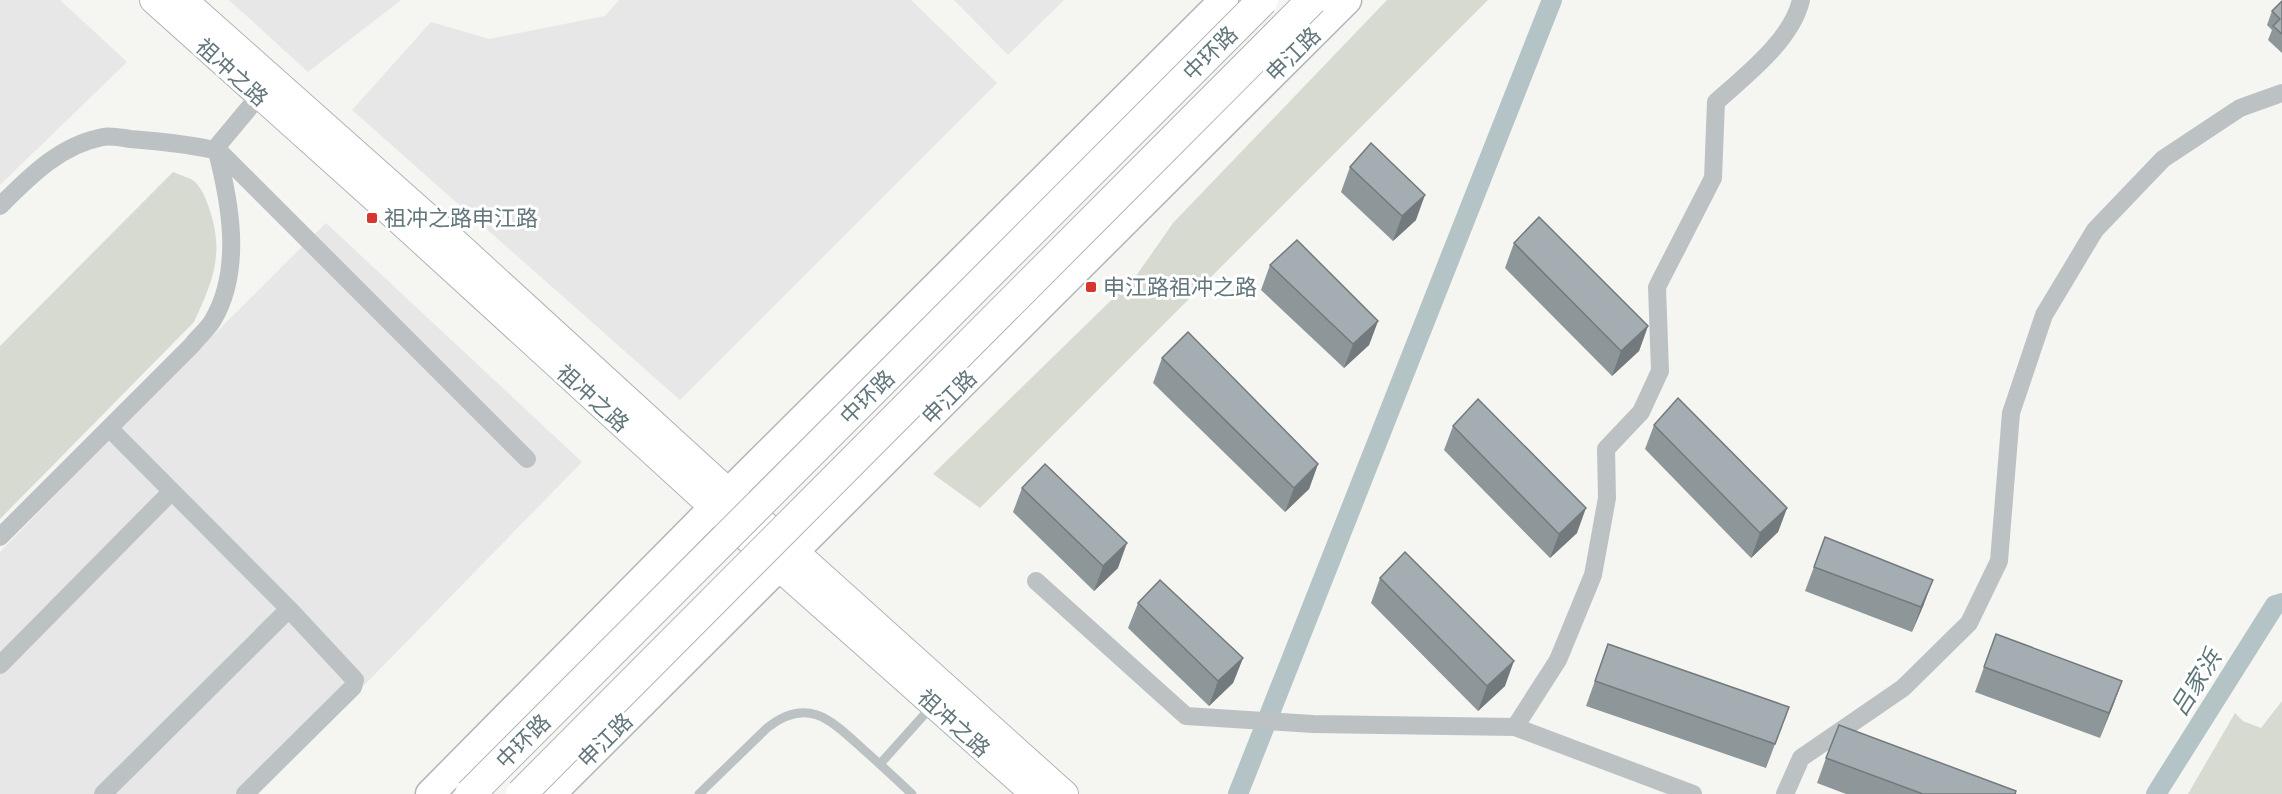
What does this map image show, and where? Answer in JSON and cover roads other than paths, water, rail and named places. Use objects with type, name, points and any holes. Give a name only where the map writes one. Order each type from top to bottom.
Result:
[{"type":"highway","name":"中环路","points":[[470,794],[1263,0]]},
{"type":"highway","name":"中环路","points":[[521,794],[1312,0]]},
{"type":"main road","name":"祖冲之路","points":[[153,0],[377,200],[721,500]]},
{"type":"main road","name":"祖冲之路","points":[[184,0],[427,216],[933,704],[1034,794]]},
{"type":"main road","points":[[430,794],[721,500],[1224,0]]},
{"type":"main road","name":"申江路","points":[[551,794],[1347,0]]},
{"type":"main road","name":"祖冲之路","points":[[786,560],[1065,794]]},
{"type":"street","points":[[1515,727],[1558,660],[1593,575],[1607,498],[1606,449],[1641,412],[1660,371],[1657,287],[1713,178],[1716,102],[1774,50],[1799,9],[1801,0]]},
{"type":"street","points":[[1785,794],[1801,758],[1903,688],[1969,623],[1999,561],[2011,412],[2044,315],[2095,230],[2163,159],[2240,108],[2282,93]]},
{"type":"street","points":[[0,206],[35,171],[55,157],[81,143],[105,136],[189,144],[213,150],[259,96]]},
{"type":"street","points":[[0,537],[192,345],[213,320],[229,274],[231,253],[225,181],[216,148]]},
{"type":"street","points":[[216,148],[526,459]]},
{"type":"street","points":[[109,428],[289,609],[355,680],[353,687],[245,794]]},
{"type":"street","points":[[0,665],[171,492]]},
{"type":"street","points":[[1036,581],[1186,716],[1313,724],[1515,727],[1693,794]]},
{"type":"street","points":[[103,794],[289,609]]},
{"type":"lane","points":[[880,764],[933,704]]},
{"type":"lane","points":[[699,794],[767,728],[777,720],[798,713],[814,713],[832,720],[912,794]]},
{"type":"waterway","points":[[1238,794],[1552,0]]},
{"type":"waterway","name":"吕家浜","points":[[2156,794],[2275,605],[2282,603]]},
{"type":"place","name":"祖冲之路申江路","points":[[372,218]]},
{"type":"place","name":"申江路祖冲之路","points":[[1091,287]]}]
